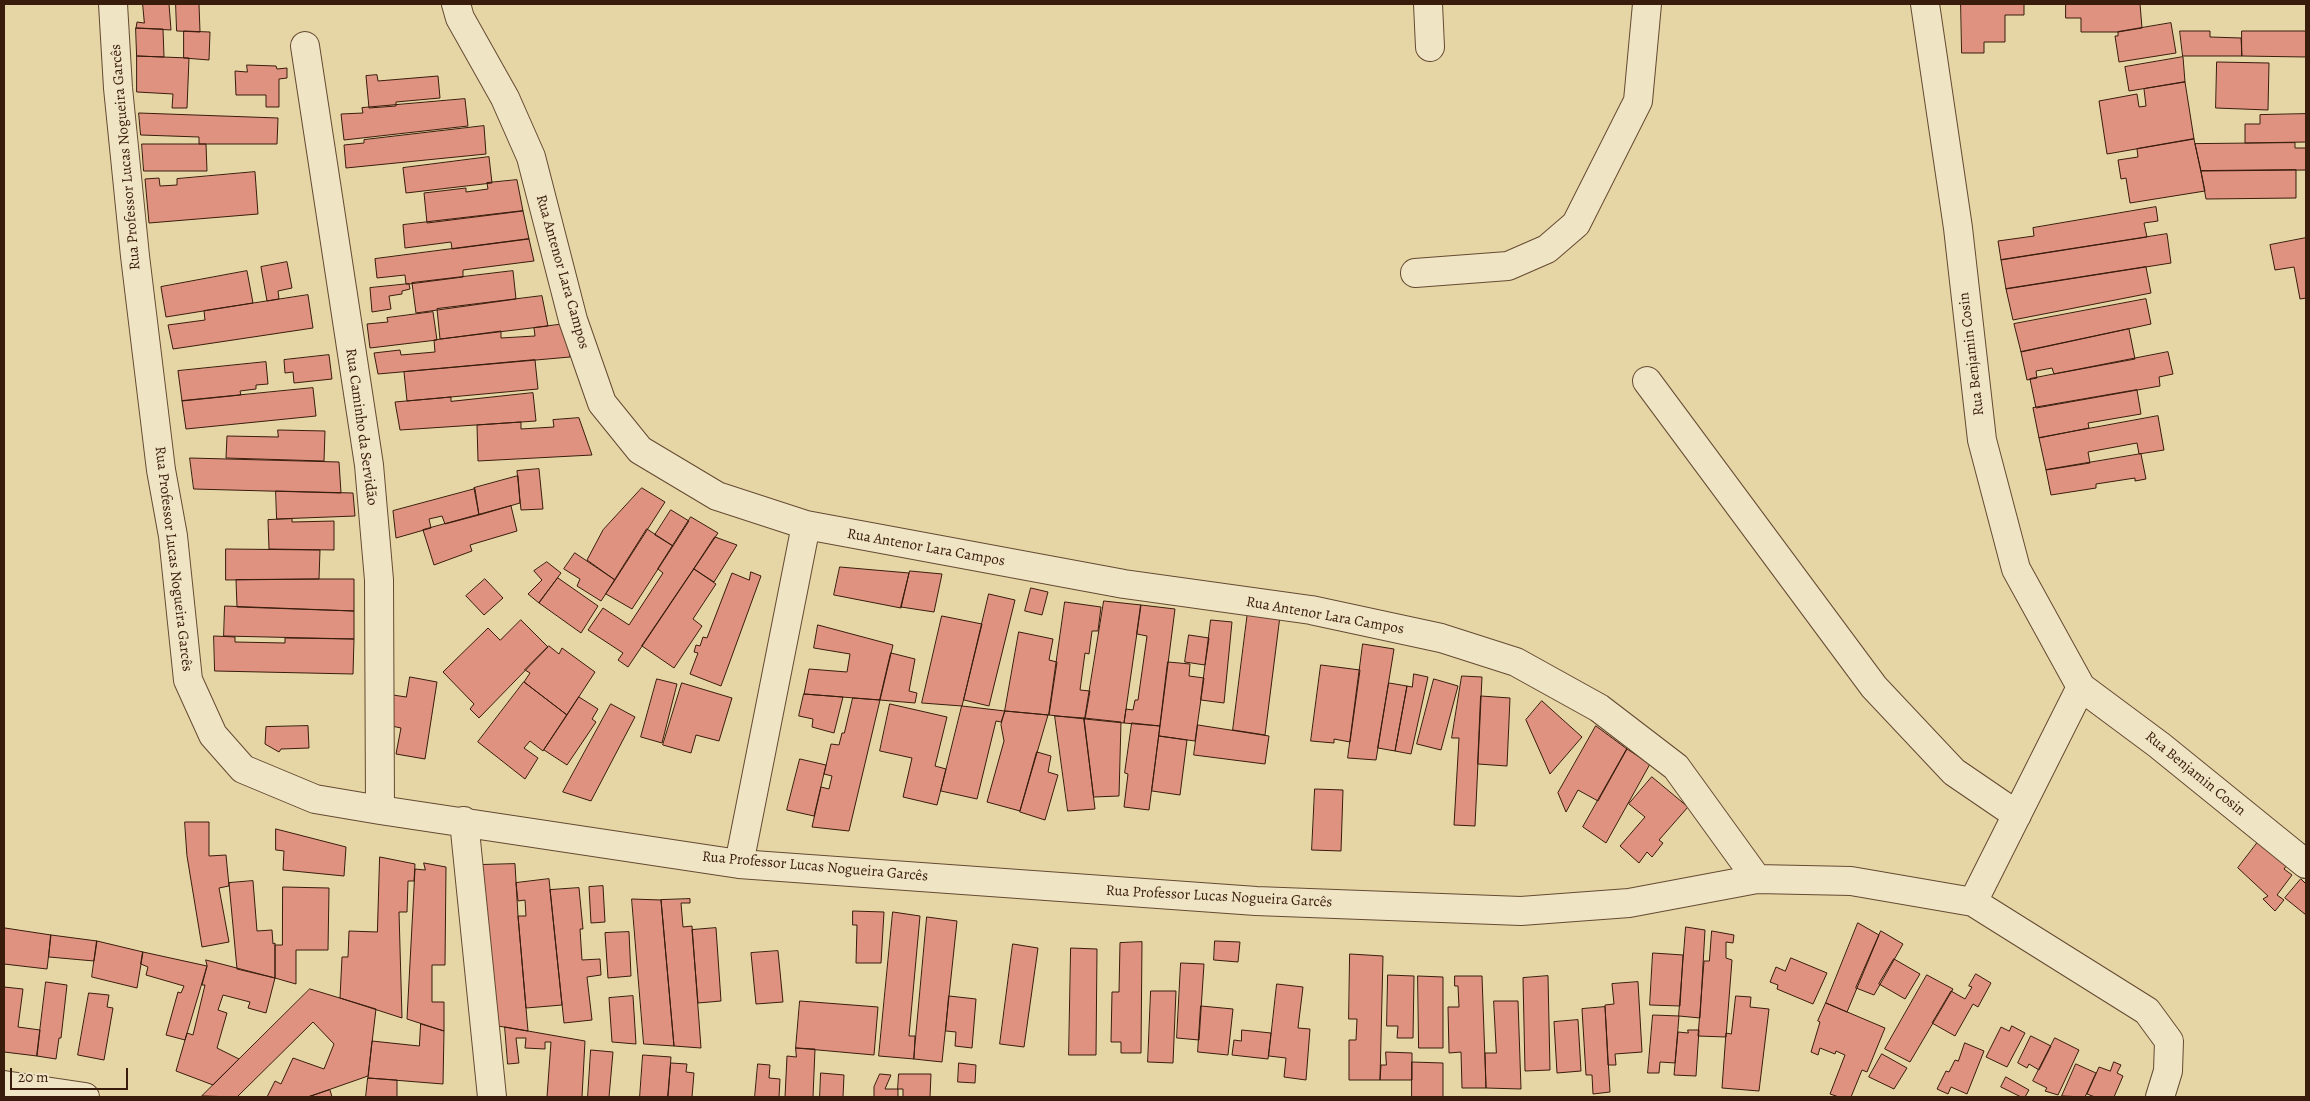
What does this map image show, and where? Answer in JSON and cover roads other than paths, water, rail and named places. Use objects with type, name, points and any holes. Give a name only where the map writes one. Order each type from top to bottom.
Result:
[{"type":"street","name":"Rua Professor Lucas Nogueira Garcês","points":[[113,4],[118,88],[135,256],[161,470],[173,536],[188,680],[213,734],[243,769],[315,799],[740,864],[1256,902],[1521,911],[1629,903],[1757,879],[1851,881],[1973,902],[2147,1011],[2169,1041],[2168,1071],[2160,1097]]},
{"type":"street","name":"Rua Antenor Lara Campos","points":[[456,4],[460,18],[505,98],[531,157],[573,320],[602,403],[640,450],[717,496],[806,525],[1124,584],[1311,610],[1441,638],[1516,662],[1599,708],[1676,767],[1757,879]]},
{"type":"street","points":[[1428,4],[1430,47]]},
{"type":"street","points":[[1415,273],[1508,266],[1547,249],[1576,224],[1638,101],[1647,4]]},
{"type":"street","name":"Rua Benjamin Cosin","points":[[1925,4],[1958,228],[1982,440],[2016,569],[2081,687],[2159,745],[2306,864]]},
{"type":"street","name":"Rua Caminho da Servidão","points":[[305,46],[369,465],[379,580],[380,810]]},
{"type":"street","points":[[1647,381],[1874,687],[1954,772],[2016,816]]},
{"type":"street","points":[[740,864],[806,525]]},
{"type":"street","points":[[1973,902],[2081,687]]},
{"type":"street","points":[[464,822],[492,1097]]},
{"type":"street","points":[[4,1085],[85,1097]]}]
